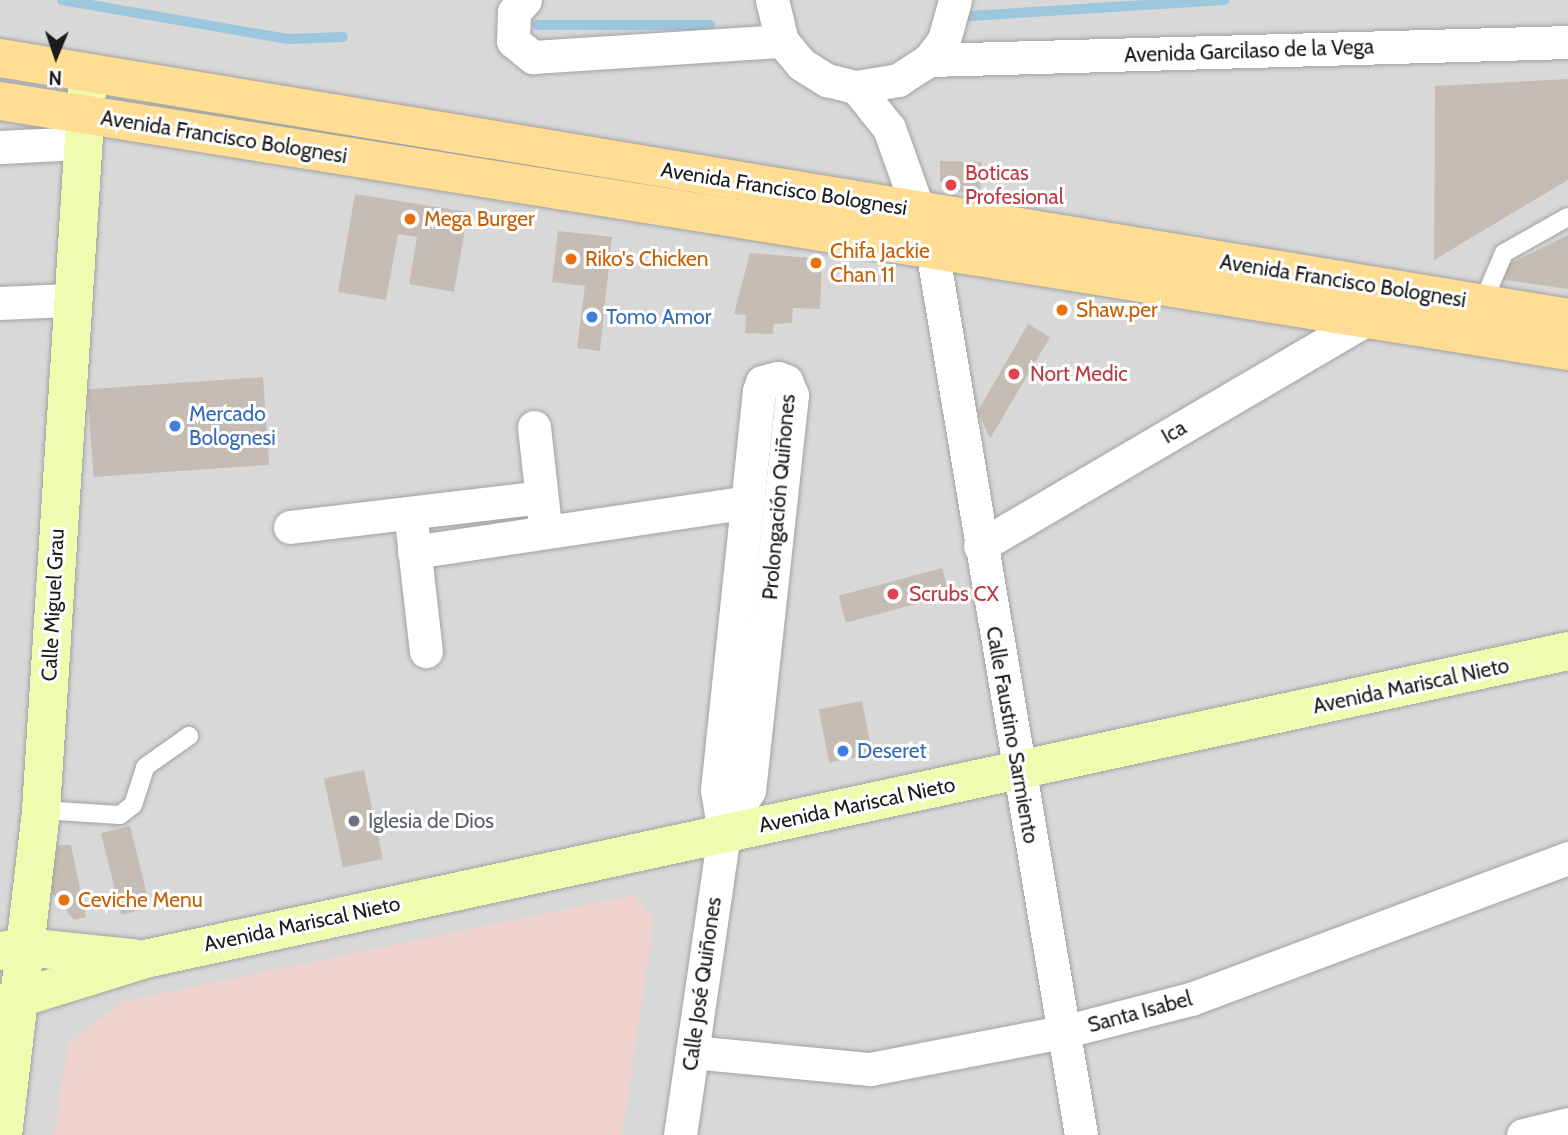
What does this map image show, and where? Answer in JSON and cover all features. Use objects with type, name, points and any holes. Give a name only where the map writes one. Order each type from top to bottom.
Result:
[{"type":"main road","name":"Avenida Francisco Bolognesi","points":[[0,58],[1568,318]]},
{"type":"main road","name":"Calle Miguel Grau","points":[[3,1135],[12,949],[41,810],[71,300],[88,73]]},
{"type":"main road","name":"Avenida Francisco Bolognesi","points":[[0,101],[84,129],[932,249],[1568,351]]},
{"type":"main road","name":"Avenida Mariscal Nieto","points":[[10,1002],[145,959],[1568,652]]},
{"type":"main road","name":"Avenida Mariscal Nieto","points":[[12,949],[145,959]]},
{"type":"street","points":[[525,0],[514,12],[513,41],[533,57],[782,41]]},
{"type":"street","points":[[772,0],[782,41],[801,64],[827,80],[856,87],[898,80],[929,60],[944,40],[955,0]]},
{"type":"street","name":"Avenida Garcilaso de la Vega","points":[[929,60],[1568,42]]},
{"type":"street","name":"Calle Faustino Sarmiento","points":[[898,80],[921,211]]},
{"type":"street","name":"Calle Faustino Sarmiento","points":[[856,87],[889,128],[921,211],[932,249],[1081,1135]]},
{"type":"street","points":[[0,146],[84,129]]},
{"type":"street","points":[[0,303],[71,300]]},
{"type":"street","name":"Ica","points":[[980,546],[1367,319]]},
{"type":"street","name":"Prolongación Quiñones","points":[[778,378],[786,381],[792,396],[749,790],[724,832],[717,790],[760,391],[762,382],[778,378]]},
{"type":"street","points":[[534,427],[546,533]]},
{"type":"street","points":[[290,527],[541,497]]},
{"type":"street","points":[[414,552],[748,502]]},
{"type":"street","points":[[411,512],[426,651]]},
{"type":"street","name":"Calle José Quiñones","points":[[680,1135],[724,832]]},
{"type":"street","name":"Santa Isabel","points":[[692,1052],[858,1070],[933,1060],[1063,1032],[1191,999],[1568,858]]},
{"type":"street","points":[[1523,1135],[1568,1124]]},
{"type":"lane","points":[[1482,304],[1504,253],[1568,217]]},
{"type":"lane","points":[[41,810],[120,816],[133,805],[145,767],[189,736]]},
{"type":"shaded area","points":[[0,0],[1568,0],[1568,1135],[0,1135]]},
{"type":"shaded area","points":[[634,895],[654,918],[622,1135],[54,1135],[68,1044],[121,1002]]},
{"type":"building","points":[[1568,79],[1568,180],[1434,260],[1435,86]]},
{"type":"building","points":[[940,161],[982,162],[980,193],[954,192],[940,181]]},
{"type":"building","points":[[355,194],[468,212],[454,292],[409,284],[417,237],[398,234],[386,300],[338,292]]},
{"type":"building","name":"Tomo Amor","points":[[558,231],[612,237],[600,351],[577,348],[585,286],[552,282]]},
{"type":"building","points":[[1568,235],[1568,289],[1483,277]]},
{"type":"building","points":[[750,253],[822,259],[820,309],[793,308],[792,323],[774,324],[773,334],[745,333],[746,315],[734,314]]},
{"type":"building","name":"Nort Medic","points":[[1028,324],[1050,337],[990,439],[978,411]]},
{"type":"building","name":"Mercado Bolognesi","points":[[263,377],[269,465],[94,477],[87,389]]},
{"type":"building","name":"Scrubs CX","points":[[942,568],[949,595],[846,623],[839,596]]},
{"type":"building","points":[[862,701],[872,754],[829,762],[819,709]]},
{"type":"building","name":"Iglesia de Dios","points":[[364,770],[383,859],[343,868],[324,779]]},
{"type":"building","points":[[130,826],[150,908],[121,915],[101,833]]},
{"type":"building","points":[[50,845],[71,845],[86,917],[74,920],[52,894]]},
{"type":"waterway","points":[[62,0],[288,39],[343,37]]},
{"type":"waterway","points":[[970,16],[1224,0]]},
{"type":"waterway","points":[[537,25],[710,25]]},
{"type":"place","name":"Boticas Profesional","points":[[951,185]]},
{"type":"place","name":"Mega Burger","points":[[410,219]]},
{"type":"place","name":"Riko's Chicken","points":[[571,259]]},
{"type":"place","name":"Chifa Jackie Chan 11","points":[[816,263]]},
{"type":"place","name":"Shaw.per","points":[[1062,310]]},
{"type":"place","name":"Tomo Amor","points":[[592,317]]},
{"type":"place","name":"Nort Medic","points":[[1014,374]]},
{"type":"place","name":"Mercado Bolognesi","points":[[175,426]]},
{"type":"place","name":"Scrubs CX","points":[[893,594]]},
{"type":"place","name":"Deseret","points":[[843,751]]},
{"type":"place","name":"Iglesia de Dios","points":[[354,821]]},
{"type":"place","name":"Ceviche Menu","points":[[64,900]]}]
